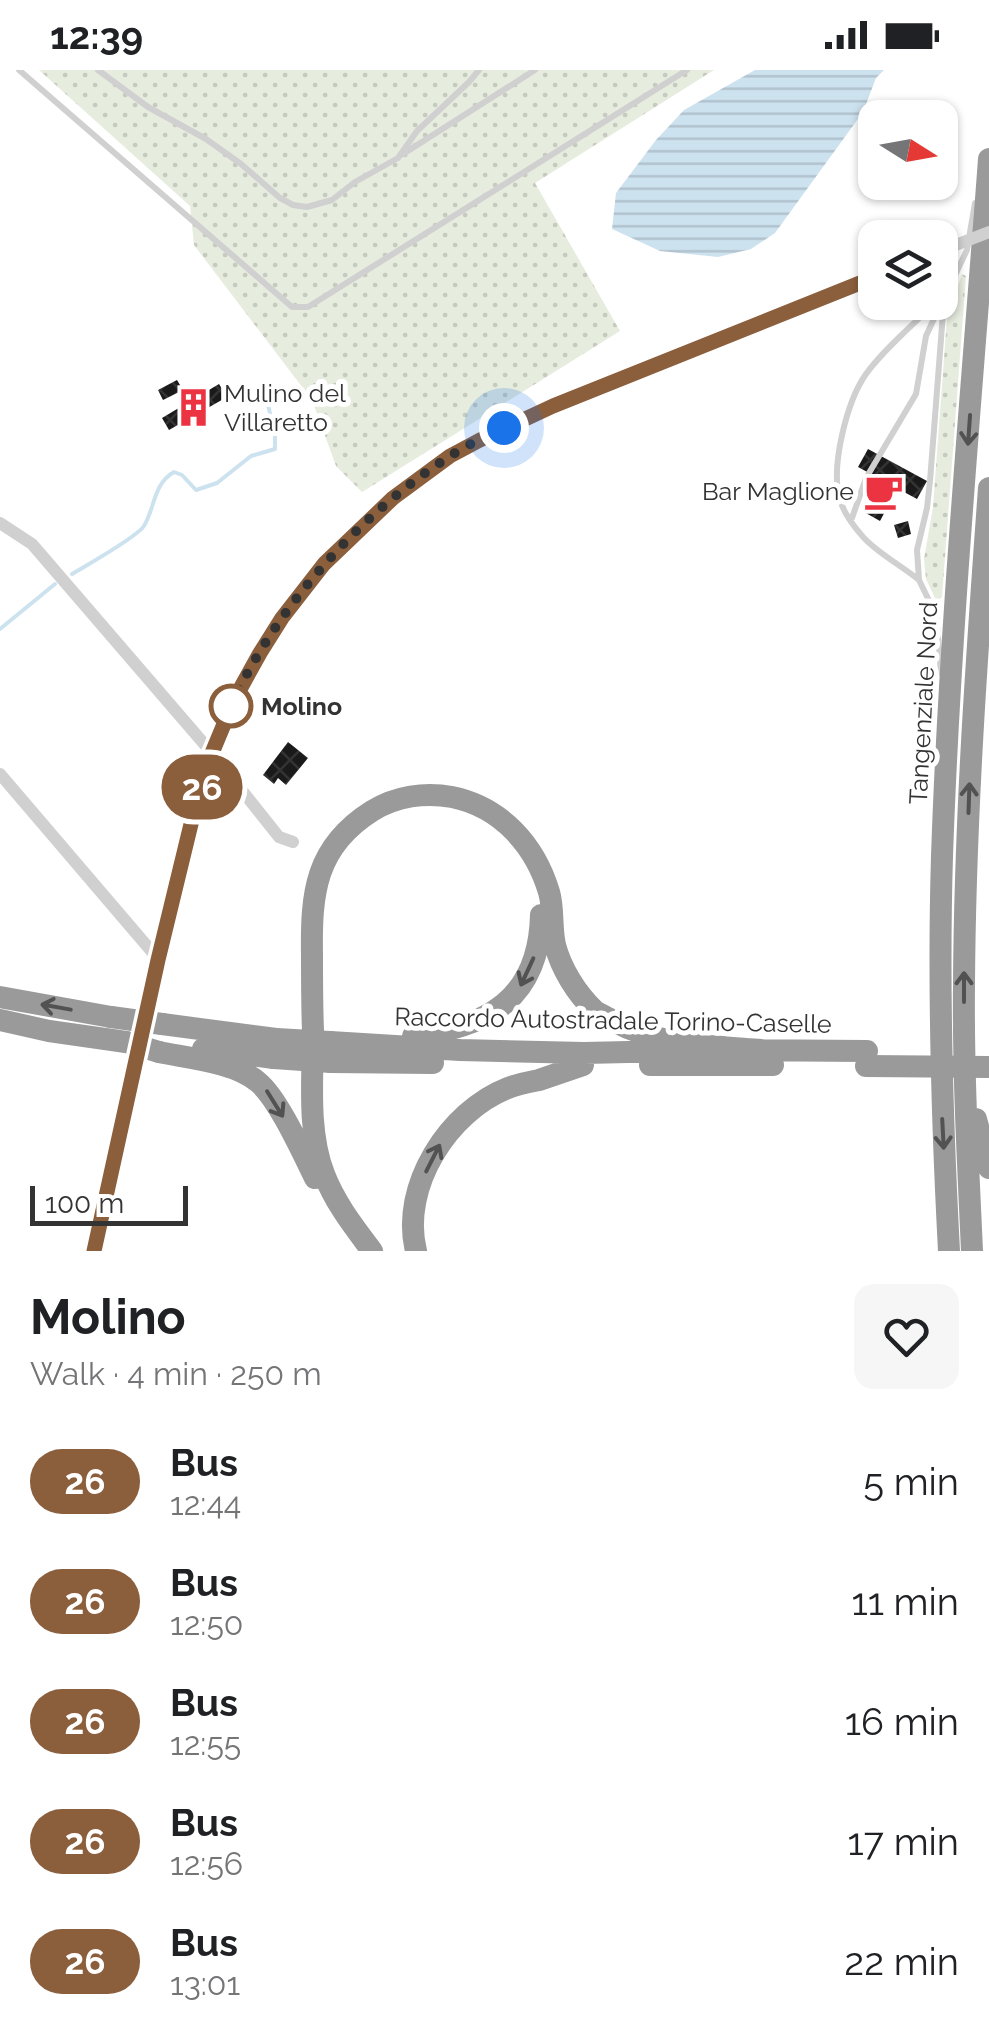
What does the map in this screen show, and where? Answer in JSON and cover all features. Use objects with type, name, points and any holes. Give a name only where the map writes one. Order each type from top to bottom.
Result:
[{"type":"highway","name":"Tangenziale Nord","points":[[949,1251],[940,1096],[942,859],[948,711],[989,158]]},
{"type":"highway","name":"Tangenziale Nord","points":[[972,1251],[965,1078],[965,914],[971,743],[989,488]]},
{"type":"highway","points":[[371,1251],[334,1197],[319,1160],[312,922],[314,893],[330,850],[351,825],[384,804],[423,794],[448,796],[474,802],[515,830],[533,855],[550,895],[555,945],[568,978],[595,1011],[626,1028],[657,1038],[760,1050]]},
{"type":"highway","points":[[335,1049],[440,1033],[496,1011],[517,993],[540,939],[539,887],[525,844]]},
{"type":"highway","name":"Raccordo Autostradale Torino-Caselle","points":[[0,997],[115,1033],[160,1041],[335,1049],[760,1050],[989,1067]]},
{"type":"highway","name":"Raccordo Autostradale Torino-Caselle","points":[[0,1020],[49,1031],[115,1033]]},
{"type":"highway","points":[[160,1041],[257,1080],[287,1123],[332,1211],[371,1251]]},
{"type":"highway","name":"Raccordo Autostradale Torino-Caselle","points":[[335,1049],[583,1065],[989,1052]]},
{"type":"highway","points":[[416,1251],[414,1211],[422,1180],[450,1132],[469,1112],[507,1088],[583,1065]]},
{"type":"highway","points":[[965,1078],[989,1168]]},
{"type":"street","points":[[958,245],[989,232]]},
{"type":"street","points":[[94,1251],[158,960],[212,753],[234,700],[260,653],[324,564],[393,498],[450,456],[553,406],[858,284]]},
{"type":"street","points":[[0,523],[32,544],[212,753],[278,837],[293,842]]},
{"type":"street","points":[[0,774],[158,960]]},
{"type":"lane","points":[[19,70],[292,307],[308,307],[686,70]]},
{"type":"lane","points":[[98,70],[148,107],[206,139],[280,198],[306,208],[332,200],[535,70]]},
{"type":"lane","points":[[398,158],[428,118],[479,70]]},
{"type":"lane","points":[[980,182],[989,148]]},
{"type":"lane","points":[[958,268],[966,250],[975,200]]},
{"type":"lane","points":[[918,320],[873,366],[856,392],[837,470],[839,498],[851,520],[867,541],[919,580]]},
{"type":"lane","points":[[851,520],[866,478],[916,394],[926,336],[934,320]]},
{"type":"lane","points":[[943,320],[927,508],[918,538],[919,580],[936,615],[948,711]]},
{"type":"shaded area","points":[[39,70],[714,70],[535,183],[620,331],[362,492],[336,466],[312,400],[194,245],[190,206]]},
{"type":"shaded area","points":[[962,274],[966,276],[942,597],[937,602],[926,579],[924,559],[933,507],[947,320],[958,320]]},
{"type":"water","points":[[755,70],[884,70],[876,78],[868,100],[858,100],[858,119],[775,233],[751,249],[718,257],[660,251],[612,229],[616,193],[684,110]]},
{"type":"building","points":[[177,380],[183,390],[163,400],[158,390]]},
{"type":"building","name":"Mulino del Villaretto","points":[[219,384],[227,397],[169,430],[162,418]]},
{"type":"building","points":[[868,449],[927,481],[917,499],[891,485],[895,493],[880,521],[864,512],[882,480],[858,467]]},
{"type":"building","points":[[908,521],[911,534],[898,538],[894,525]]},
{"type":"building","points":[[288,742],[308,758],[286,785],[278,778],[274,784],[263,775]]},
{"type":"waterway","points":[[72,574],[140,531],[162,483],[174,472],[196,490],[217,483],[251,456],[275,449],[267,400]]},
{"type":"waterway","points":[[0,629],[55,584]]},
{"type":"bus line","name":"26","points":[[94,1251],[158,960],[212,753],[234,700],[260,653],[324,564],[393,498],[450,456],[480,440],[553,406],[858,284]]},
{"type":"place","name":"Mulino del Villaretto","points":[[194,407]]},
{"type":"place","name":"Bar Maglione","points":[[884,491]]},
{"type":"place","name":"Molino","points":[[231,706]]},
{"type":"route","points":[[231,706],[282,618],[324,564],[393,498],[450,456],[504,428]]}]
